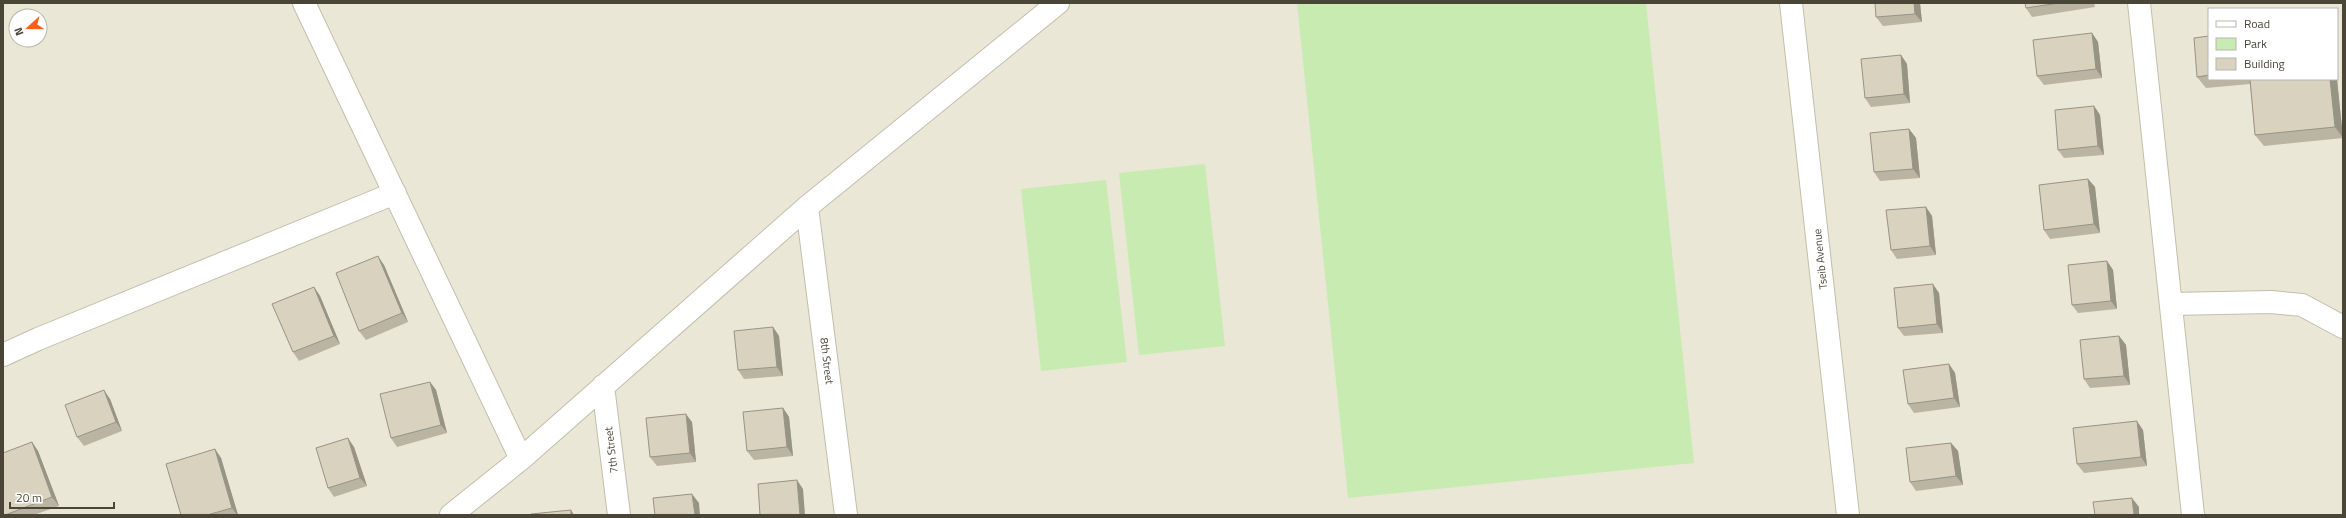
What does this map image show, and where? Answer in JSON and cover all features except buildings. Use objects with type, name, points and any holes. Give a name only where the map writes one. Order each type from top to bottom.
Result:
[{"type":"street","points":[[304,3],[521,459]]},
{"type":"street","points":[[451,515],[521,459],[807,207],[1058,3]]},
{"type":"street","name":"Tseib Avenue","points":[[1791,3],[1848,515]]},
{"type":"street","points":[[2140,3],[2193,515]]},
{"type":"street","points":[[3,355],[38,339],[395,193]]},
{"type":"street","name":"8th Street","points":[[807,207],[846,515]]},
{"type":"street","points":[[2171,304],[2271,302],[2302,305],[2343,327]]},
{"type":"street","name":"7th Street","points":[[603,386],[619,515]]},
{"type":"shaded area","points":[[3,3],[2343,3],[2343,515],[3,515]]},
{"type":"green space","points":[[1297,3],[1646,3],[1694,463],[1348,498]]},
{"type":"green space","points":[[1205,164],[1225,346],[1139,355],[1119,173]]},
{"type":"green space","points":[[1106,180],[1127,362],[1041,371],[1021,189]]}]
